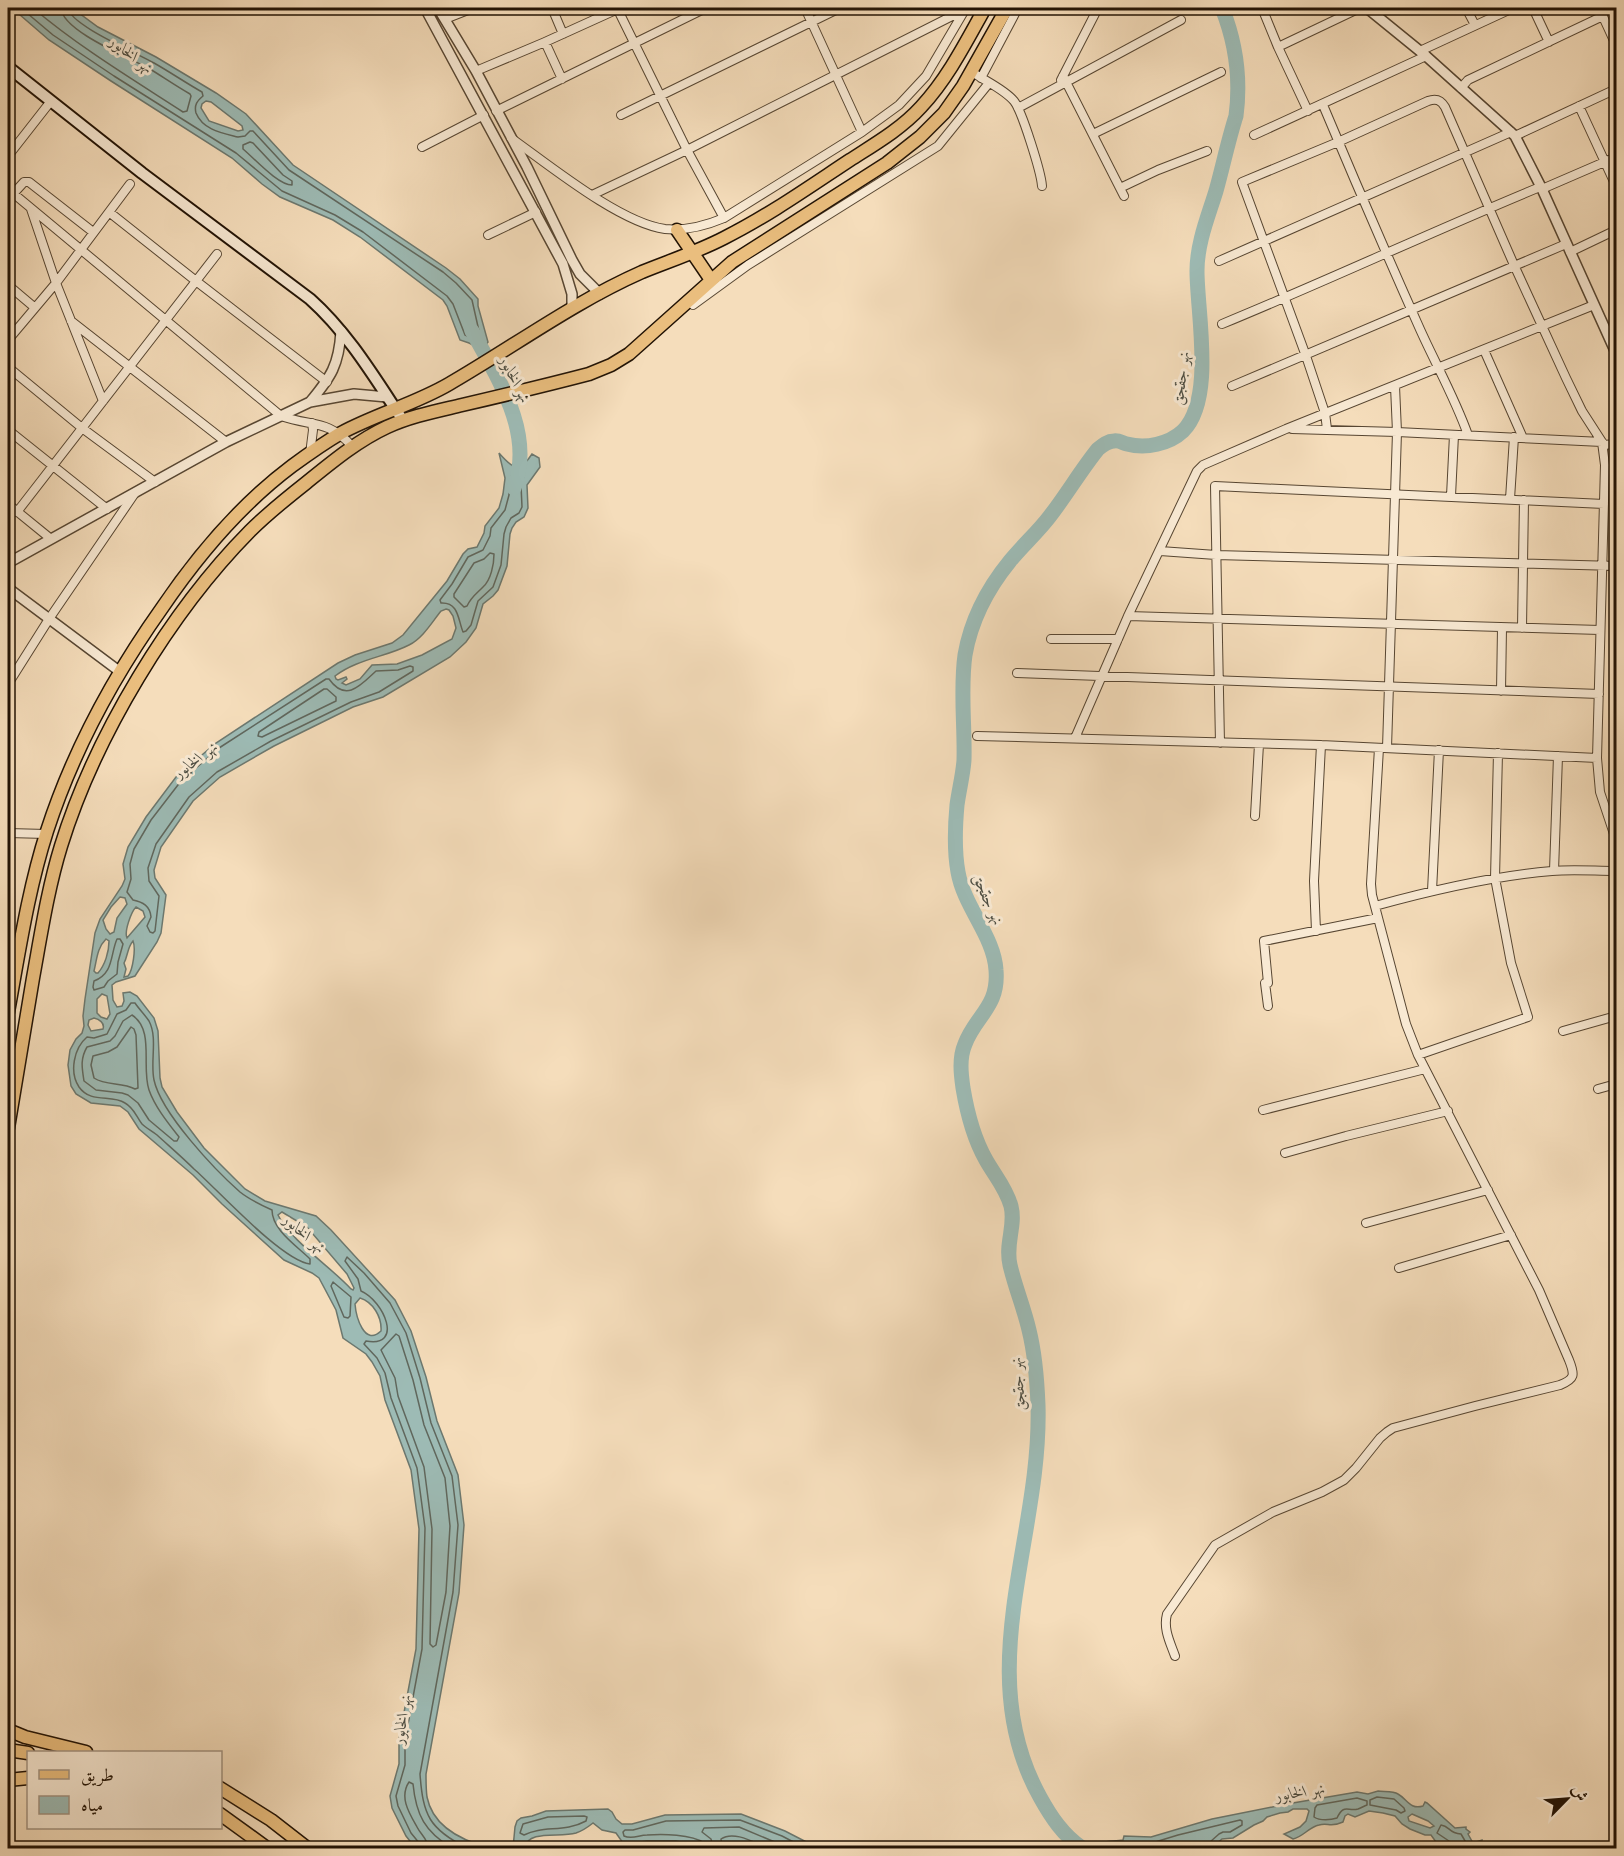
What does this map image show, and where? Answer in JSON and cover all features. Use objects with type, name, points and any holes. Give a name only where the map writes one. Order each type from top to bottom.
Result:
[{"type":"main road","points":[[8,1012],[25,918],[46,834],[62,788],[119,671],[178,584],[208,546],[261,492],[292,466],[340,434],[447,385],[572,309],[642,272],[729,236],[907,121],[939,87],[985,8]]},
{"type":"main road","points":[[8,1128],[41,933],[60,847],[78,797],[100,747],[130,692],[166,635],[196,593],[250,531],[352,446],[390,426],[589,374],[621,359],[732,262],[904,151],[927,131],[976,75],[1008,8]]},
{"type":"main road","points":[[8,67],[142,173],[325,312],[341,331],[404,421]]},
{"type":"main road","points":[[677,230],[711,280]]},
{"type":"main road","points":[[8,1730],[25,1737],[82,1751]]},
{"type":"main road","points":[[8,1750],[27,1753]]},
{"type":"main road","points":[[8,1780],[27,1778]]},
{"type":"main road","points":[[222,1789],[271,1820],[307,1848]]},
{"type":"main road","points":[[222,1815],[267,1848]]},
{"type":"street","points":[[425,8],[563,264],[572,294],[572,309]]},
{"type":"street","points":[[434,22],[444,12],[473,8]]},
{"type":"street","points":[[552,8],[563,34]]},
{"type":"street","points":[[476,71],[618,8],[687,150],[724,218]]},
{"type":"street","points":[[496,111],[706,8]]},
{"type":"street","points":[[806,8],[862,132]]},
{"type":"street","points":[[621,115],[840,8]]},
{"type":"street","points":[[1018,8],[976,75],[1013,99],[1040,173],[1042,186]]},
{"type":"street","points":[[1018,108],[1058,86],[1064,79],[1098,8]]},
{"type":"street","points":[[1262,8],[1308,111]]},
{"type":"street","points":[[1278,47],[1367,8],[1513,134],[1541,188],[1616,349]]},
{"type":"street","points":[[1466,8],[1474,26]]},
{"type":"street","points":[[1254,135],[1323,105],[1513,8]]},
{"type":"street","points":[[1533,8],[1549,42]]},
{"type":"street","points":[[592,195],[687,150],[965,9]]},
{"type":"street","points":[[511,138],[592,195],[635,220],[663,229],[700,227],[724,218],[862,132],[899,105],[918,87],[935,63],[965,9]]},
{"type":"street","points":[[444,12],[527,167],[573,260],[589,284],[600,294]]},
{"type":"street","points":[[1461,88],[1468,80],[1549,42],[1601,12],[1613,28],[1617,45]]},
{"type":"street","points":[[1064,79],[1181,21]]},
{"type":"street","points":[[545,42],[562,79]]},
{"type":"street","points":[[1093,135],[1221,72]]},
{"type":"street","points":[[1064,79],[1122,192],[1158,170],[1206,151]]},
{"type":"street","points":[[693,305],[748,265],[938,146],[989,83]]},
{"type":"street","points":[[1219,261],[1617,89]]},
{"type":"street","points":[[1327,429],[1325,413],[1286,297],[1242,182],[1436,99],[1445,107],[1514,265],[1582,411],[1603,444],[1605,465],[1597,758],[1600,792],[1617,840]]},
{"type":"street","points":[[8,156],[51,101]]},
{"type":"street","points":[[1323,105],[1386,254],[1468,435]]},
{"type":"street","points":[[1579,106],[1617,186]]},
{"type":"street","points":[[422,147],[484,115]]},
{"type":"street","points":[[1222,324],[1489,208],[1617,157]]},
{"type":"street","points":[[93,232],[27,182],[10,192],[281,416],[332,429],[352,446]]},
{"type":"street","points":[[8,340],[56,283],[130,184]]},
{"type":"street","points":[[30,208],[56,283],[103,401]]},
{"type":"street","points":[[109,212],[327,382]]},
{"type":"street","points":[[488,235],[536,212]]},
{"type":"street","points":[[1232,386],[1514,265],[1617,230]]},
{"type":"street","points":[[17,512],[217,255]]},
{"type":"street","points":[[8,285],[34,307]]},
{"type":"street","points":[[1075,738],[1128,616],[1200,468],[1286,429],[1594,305]]},
{"type":"street","points":[[71,321],[226,442]]},
{"type":"street","points":[[310,402],[327,382],[335,366],[340,348],[341,331]]},
{"type":"street","points":[[1484,350],[1518,438],[1510,499]]},
{"type":"street","points":[[8,368],[82,428],[155,482]]},
{"type":"street","points":[[1175,1656],[1166,1630],[1167,1614],[1215,1545],[1273,1512],[1344,1480],[1380,1438],[1393,1428],[1560,1385],[1569,1382],[1573,1377],[1573,1370],[1539,1290],[1418,1055],[1406,1024],[1371,884],[1390,685],[1398,432],[1395,386]]},
{"type":"street","points":[[8,563],[226,442],[310,402],[354,394],[387,397]]},
{"type":"street","points":[[310,454],[312,423]]},
{"type":"street","points":[[1286,429],[1468,435],[1617,444]]},
{"type":"street","points":[[8,430],[106,509]]},
{"type":"street","points":[[1451,496],[1454,435]]},
{"type":"street","points":[[1220,743],[1215,486],[1604,504]]},
{"type":"street","points":[[8,684],[49,619],[135,493]]},
{"type":"street","points":[[1522,628],[1524,500]]},
{"type":"street","points":[[8,504],[51,539]]},
{"type":"street","points":[[1160,551],[1216,555],[1617,566]]},
{"type":"street","points":[[8,588],[119,671]]},
{"type":"street","points":[[1128,616],[1600,630]]},
{"type":"street","points":[[1501,691],[1502,628]]},
{"type":"street","points":[[1051,639],[1118,639]]},
{"type":"street","points":[[1017,674],[1390,685],[1599,694]]},
{"type":"street","points":[[977,736],[1321,745],[1597,758]]},
{"type":"street","points":[[1255,816],[1259,744]]},
{"type":"street","points":[[1316,931],[1314,881],[1321,745]]},
{"type":"street","points":[[1432,891],[1439,750]]},
{"type":"street","points":[[1418,1055],[1528,1017],[1511,963],[1495,878],[1498,753]]},
{"type":"street","points":[[1554,871],[1558,756]]},
{"type":"street","points":[[8,833],[46,834]]},
{"type":"street","points":[[1375,906],[1495,878],[1554,871],[1616,871],[1617,908]]},
{"type":"street","points":[[1268,1006],[1264,941],[1378,918]]},
{"type":"street","points":[[1563,1031],[1617,1016]]},
{"type":"street","points":[[1263,1110],[1425,1069]]},
{"type":"street","points":[[1598,1089],[1617,1083]]},
{"type":"street","points":[[1284,1153],[1448,1111]]},
{"type":"street","points":[[1366,1223],[1488,1190]]},
{"type":"street","points":[[1399,1268],[1511,1235]]},
{"type":"water","points":[[12,8],[72,8],[98,27],[156,57],[216,93],[246,114],[293,165],[460,279],[478,299],[488,342],[484,347],[479,348],[460,340],[443,300],[360,237],[333,220],[280,197],[232,158],[49,40]],"holes":[[[206,101],[211,102],[242,126],[243,130],[238,131],[209,121],[201,108]]]},
{"type":"water","points":[[499,453],[508,463],[516,467],[523,465],[532,454],[539,458],[540,467],[527,485],[528,508],[524,517],[516,522],[510,534],[507,566],[498,590],[483,604],[476,628],[466,642],[450,657],[383,697],[353,707],[274,746],[220,777],[193,801],[161,847],[154,870],[155,878],[166,895],[161,933],[135,976],[112,985],[113,1000],[117,1007],[122,1006],[123,993],[130,992],[137,996],[154,1018],[158,1031],[162,1087],[177,1112],[204,1148],[245,1189],[265,1201],[316,1216],[395,1300],[411,1331],[437,1421],[458,1475],[464,1525],[459,1593],[426,1774],[427,1797],[430,1808],[442,1825],[460,1837],[490,1848],[420,1848],[413,1845],[406,1836],[392,1808],[390,1796],[399,1764],[399,1739],[416,1649],[419,1529],[411,1470],[385,1400],[380,1376],[366,1354],[343,1338],[336,1310],[319,1278],[284,1260],[193,1175],[139,1129],[128,1112],[120,1106],[91,1103],[76,1094],[71,1086],[68,1065],[70,1050],[84,1026],[85,999],[95,933],[100,919],[122,886],[125,879],[123,864],[128,847],[146,817],[176,777],[216,743],[338,663],[392,643],[403,635],[447,581],[463,554],[468,549],[477,547],[485,526],[499,508],[505,478]],"holes":[[[449,610],[456,628],[452,639],[422,655],[397,664],[372,665],[360,679],[346,685],[342,683],[347,679],[346,677],[336,679],[335,676],[344,670],[400,649],[423,634],[441,611]],[[120,897],[125,898],[127,904],[117,918],[114,932],[110,934],[103,920]],[[136,907],[143,911],[145,917],[127,938],[127,927]],[[106,939],[109,941],[105,962],[96,973],[94,971],[101,946]],[[133,941],[133,964],[128,976],[124,977],[126,969],[124,963]],[[102,994],[107,996],[110,1014],[107,1019],[97,1013],[97,999]],[[98,1019],[103,1029],[91,1031],[88,1025],[89,1020]],[[282,1212],[307,1227],[347,1274],[353,1290],[292,1234],[278,1215]],[[360,1298],[376,1311],[381,1331],[375,1335],[366,1333],[357,1316],[355,1304]]]},
{"type":"water","points":[[1378,1791],[1396,1793],[1415,1807],[1423,1806],[1425,1802],[1455,1828],[1466,1827],[1473,1843],[1482,1840],[1482,1845],[1476,1848],[1445,1848],[1431,1835],[1410,1829],[1395,1816],[1369,1811],[1355,1817],[1348,1814],[1343,1822],[1335,1825],[1315,1826],[1293,1839],[1284,1834],[1300,1827],[1306,1821],[1309,1811],[1293,1809],[1267,1817],[1233,1838],[1222,1839],[1210,1848],[1091,1848],[1102,1842],[1123,1840],[1124,1836],[1151,1837],[1212,1819],[1287,1804],[1357,1792],[1368,1794]],"holes":[[[1412,1814],[1434,1826],[1430,1828],[1409,1821],[1408,1817]]]},
{"type":"water","points":[[608,1809],[622,1824],[632,1824],[665,1815],[741,1814],[785,1831],[818,1848],[705,1848],[676,1841],[647,1841],[628,1844],[623,1843],[616,1833],[602,1830],[593,1823],[576,1833],[538,1836],[527,1842],[524,1848],[513,1848],[515,1827],[521,1818],[546,1811]]},
{"type":"waterway","name":"نهر جقجق","points":[[1082,1848],[1058,1825],[1040,1797],[1020,1749],[1011,1701],[1010,1652],[1014,1603],[1036,1455],[1038,1396],[1031,1339],[1009,1257],[1011,1206],[978,1143],[969,1116],[962,1077],[963,1049],[990,1002],[996,983],[994,957],[985,933],[961,885],[957,864],[956,813],[964,760],[964,668],[971,629],[995,582],[1010,561],[1041,528],[1098,449],[1112,441],[1142,446],[1164,442],[1183,431],[1193,417],[1199,398],[1202,355],[1197,271],[1199,250],[1236,116],[1238,88],[1231,34],[1222,8]]},
{"type":"waterway","name":"نهر الخابور","points":[[472,331],[502,386],[517,426],[520,447],[519,467],[514,488]]}]
